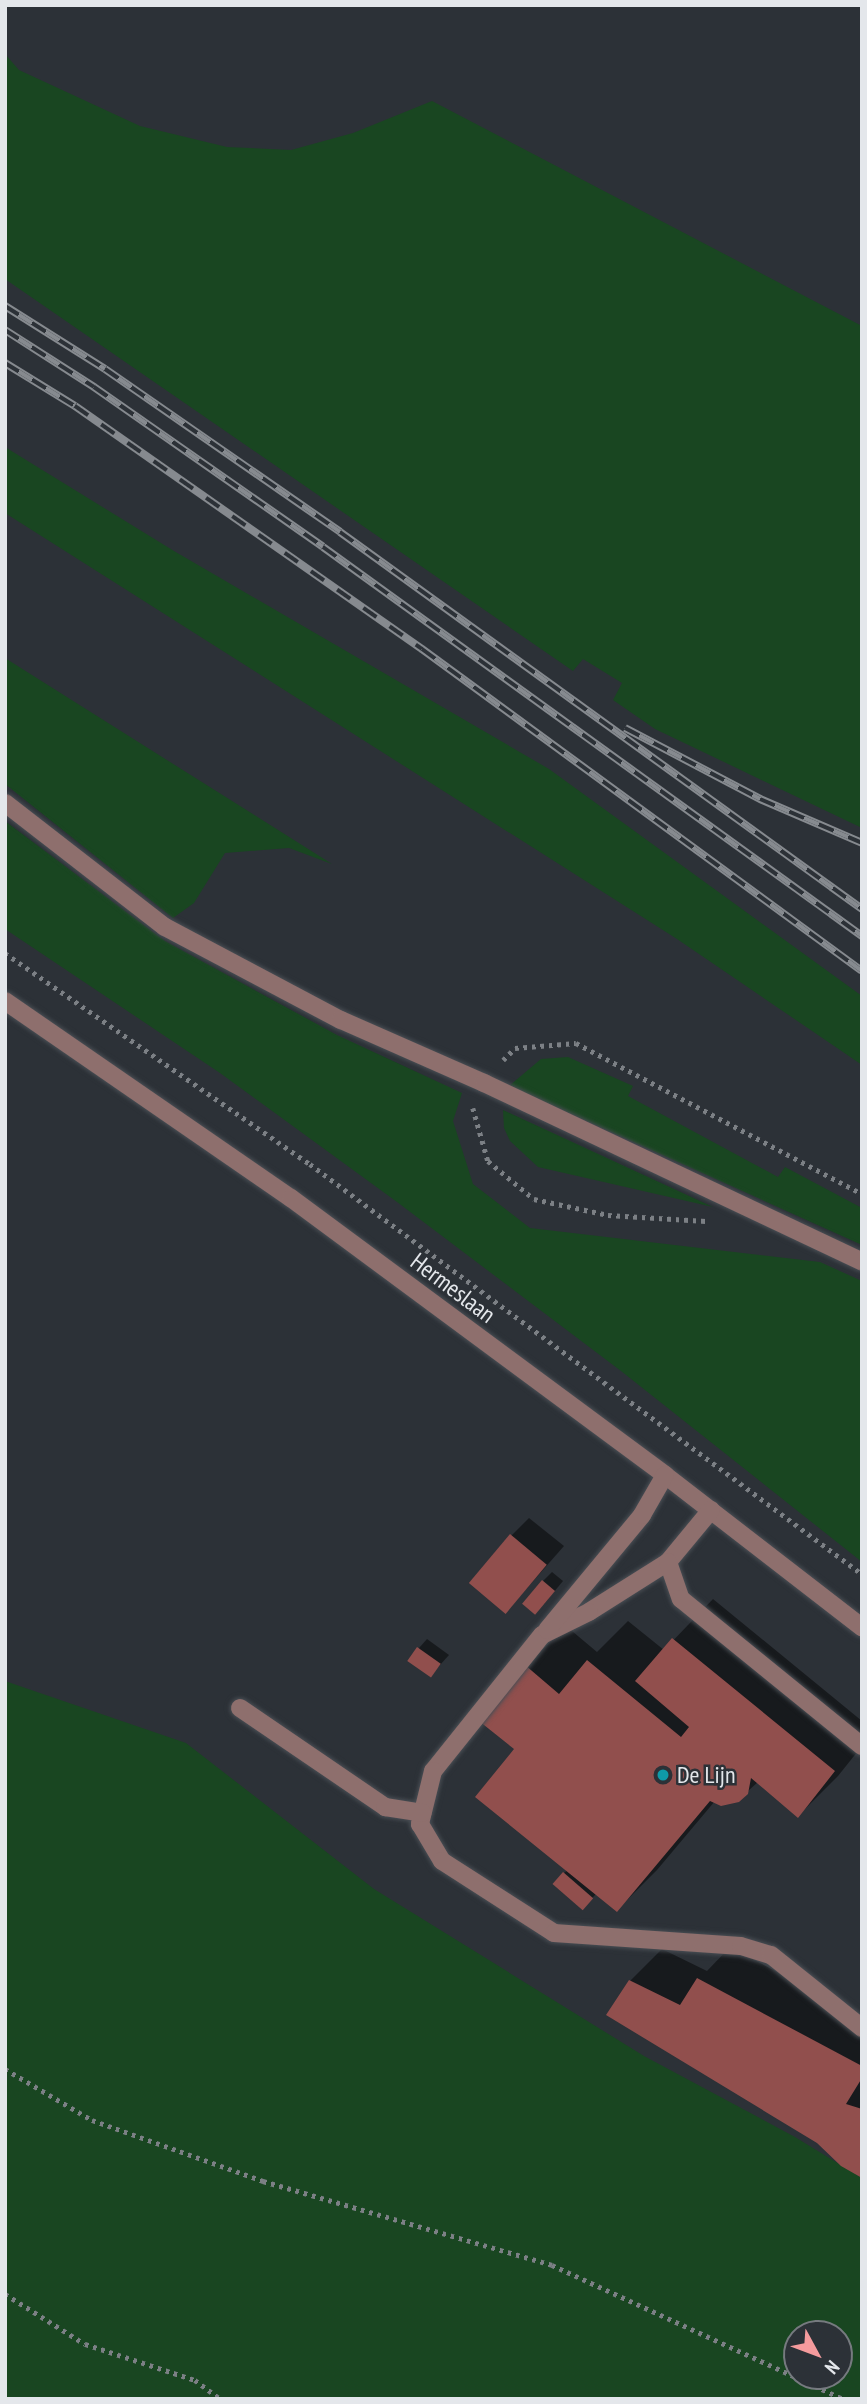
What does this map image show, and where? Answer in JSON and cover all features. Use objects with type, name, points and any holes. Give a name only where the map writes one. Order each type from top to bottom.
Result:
[{"type":"street","points":[[5,803],[177,934],[341,1020],[484,1083],[862,1262]]},
{"type":"street","name":"Hermeslaan","points":[[5,1002],[291,1198],[665,1475],[862,1627]]},
{"type":"street","points":[[665,1475],[642,1515],[433,1771],[420,1824],[442,1861],[554,1933],[741,1946],[771,1955],[862,2028]]},
{"type":"street","points":[[542,1635],[589,1612],[668,1562],[711,1510]]},
{"type":"street","points":[[668,1562],[681,1599],[862,1746]]},
{"type":"street","points":[[240,1708],[385,1807],[423,1813]]},
{"type":"path","points":[[5,953],[310,1164],[862,1574]]},
{"type":"path","points":[[5,2069],[92,2120],[263,2181],[552,2265],[843,2399]]},
{"type":"path","points":[[5,2294],[85,2343],[195,2380],[220,2399]]},
{"type":"green space","points":[[5,54],[19,70],[140,126],[227,147],[291,150],[353,133],[432,101],[862,326],[862,828],[655,729],[613,700],[622,683],[583,659],[573,671],[5,279]]},
{"type":"green space","points":[[5,447],[174,551],[549,769],[862,996],[862,1065],[677,939],[5,513]]},
{"type":"green space","points":[[5,658],[332,864],[289,848],[225,853],[194,903],[173,918],[5,784]]},
{"type":"green space","points":[[5,821],[165,941],[337,1035],[462,1093],[453,1121],[473,1184],[530,1228],[820,1262],[862,1281],[862,1562],[621,1371],[397,1202],[220,1073],[5,929]]},
{"type":"green space","points":[[568,1057],[633,1086],[628,1096],[778,1177],[785,1167],[862,1208],[862,1245],[509,1086],[541,1059]]},
{"type":"green space","points":[[503,1110],[713,1207],[538,1167],[510,1141],[504,1128]]},
{"type":"green space","points":[[5,1681],[186,1743],[374,1889],[644,2056],[795,2137],[862,2178],[862,2399],[5,2399]]},
{"type":"building","points":[[510,1534],[547,1565],[506,1614],[469,1583]]},
{"type":"building","points":[[542,1580],[555,1591],[535,1615],[522,1604]]},
{"type":"building","name":"De Lijn","points":[[672,1638],[835,1771],[798,1818],[751,1778],[748,1794],[739,1802],[721,1806],[710,1801],[617,1912],[475,1797],[514,1749],[479,1721],[525,1665],[559,1694],[587,1660],[681,1737],[689,1727],[635,1681]]},
{"type":"building","points":[[417,1647],[441,1664],[431,1678],[407,1661]]},
{"type":"building","points":[[563,1872],[593,1898],[583,1910],[553,1884]]},
{"type":"building","points":[[697,1978],[862,2066],[862,2078],[846,2104],[862,2109],[862,2178],[841,2166],[817,2143],[606,2015],[629,1980],[680,2005]]},
{"type":"railway","points":[[5,306],[105,369],[340,532],[862,909]]},
{"type":"railway","points":[[5,330],[94,387],[323,547],[862,936]]},
{"type":"railway","points":[[5,363],[75,406],[422,649],[862,971]]},
{"type":"railway","points":[[625,728],[760,799],[862,843]]},
{"type":"place","name":"De Lijn","points":[[663,1775]]}]
